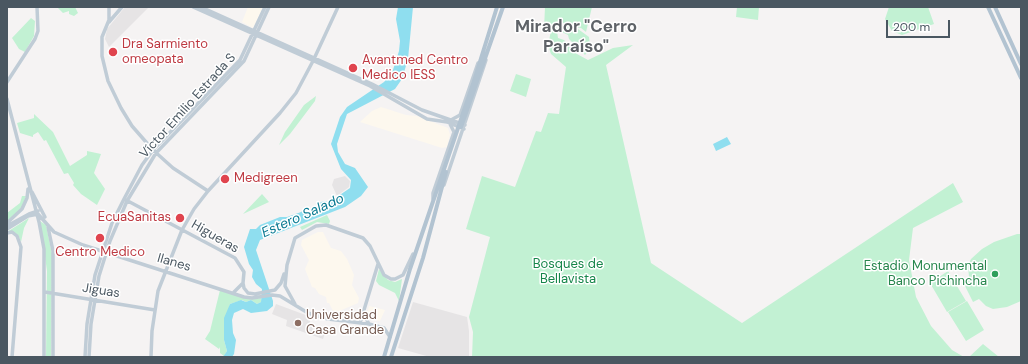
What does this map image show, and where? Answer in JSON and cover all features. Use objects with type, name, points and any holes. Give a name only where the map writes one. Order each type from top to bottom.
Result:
[{"type":"main road","points":[[384,357],[433,199],[443,176],[474,85],[483,47],[497,7]]},
{"type":"main road","points":[[474,85],[488,54],[503,7]]},
{"type":"main road","points":[[988,7],[1021,78]]},
{"type":"main road","points":[[995,7],[1021,64]]},
{"type":"main road","points":[[391,357],[423,258],[441,192],[443,176]]},
{"type":"street","points":[[7,82],[36,39],[38,31],[38,7]]},
{"type":"street","points":[[109,7],[110,13],[102,37],[103,65],[111,88],[130,122],[154,151],[173,168],[208,190]]},
{"type":"street","points":[[107,24],[122,7]]},
{"type":"street","points":[[193,7],[314,59],[398,99],[464,127]]},
{"type":"street","points":[[201,7],[255,33]]},
{"type":"street","points":[[255,33],[265,7]]},
{"type":"street","name":"Víctor Emilio Estrada S","points":[[85,357],[92,300],[97,276],[114,224],[126,200],[154,151],[235,68],[270,7]]},
{"type":"street","points":[[151,357],[155,310],[164,272],[182,230],[194,209],[208,190],[280,113],[300,87],[338,7]]},
{"type":"street","points":[[110,13],[117,13]]},
{"type":"street","points":[[398,99],[424,117],[431,120],[448,121],[454,119],[460,115],[483,47]]},
{"type":"street","points":[[441,192],[460,140],[488,54]]},
{"type":"street","points":[[7,99],[29,184],[39,212],[45,262],[44,357]]},
{"type":"street","points":[[424,117],[426,111]]},
{"type":"street","points":[[431,120],[435,117],[433,114]]},
{"type":"street","points":[[460,115],[462,120],[467,118]]},
{"type":"street","points":[[433,199],[454,129],[448,121]]},
{"type":"street","points":[[452,137],[458,134],[460,140]]},
{"type":"street","points":[[7,225],[19,214],[25,204],[29,184]]},
{"type":"street","name":"Higueras","points":[[126,200],[235,258],[244,272],[243,283],[244,288],[248,293],[255,294],[271,291],[278,287],[287,265]]},
{"type":"street","points":[[7,225],[26,215],[39,212]]},
{"type":"street","points":[[7,229],[28,216],[39,212]]},
{"type":"street","name":"Ilanes","points":[[39,212],[54,232],[65,239],[164,272],[234,292],[241,296],[252,298],[272,294],[280,296],[296,307]]},
{"type":"street","points":[[48,225],[53,251],[53,357]]},
{"type":"street","points":[[390,337],[384,328],[368,324],[328,319],[308,313],[296,307],[285,286],[287,265],[295,238],[316,226],[326,225],[364,238],[368,242],[384,275],[395,279],[403,274],[417,250]]},
{"type":"street","points":[[7,233],[12,232],[17,236],[21,247],[12,357]]},
{"type":"street","points":[[41,235],[50,235],[54,232]]},
{"type":"street","points":[[360,323],[378,264]]},
{"type":"street","points":[[234,292],[243,283]]},
{"type":"street","name":"Jiguas","points":[[45,292],[155,310]]},
{"type":"street","points":[[363,314],[368,324]]},
{"type":"street","name":"Víctor Emilio Estrada S","points":[[89,324],[89,357]]},
{"type":"shaded area","points":[[125,7],[149,7],[109,47],[105,39],[107,29]]},
{"type":"shaded area","points":[[248,7],[263,7],[253,28],[242,22]]},
{"type":"shaded area","points":[[381,107],[406,115],[417,116],[448,128],[450,135],[447,147],[442,148],[360,122],[372,111]]},
{"type":"shaded area","points":[[345,176],[350,181],[349,187],[337,196],[332,185],[334,179]]},
{"type":"shaded area","points":[[318,232],[323,232],[331,248],[341,251],[347,259],[354,275],[352,285],[359,298],[358,303],[337,312],[333,311],[329,303],[327,303],[326,297],[319,294],[315,288],[312,287],[305,269],[309,260],[301,245],[302,240]]},
{"type":"shaded area","points":[[413,302],[467,317],[469,331],[469,357],[430,357],[398,348]]},
{"type":"shaded area","name":"Universidad Casa Grande","points":[[276,304],[311,317],[309,326],[326,330],[323,339],[286,326],[287,320],[272,314]]},
{"type":"shaded area","points":[[369,306],[385,310],[380,321],[374,320],[375,316],[367,314]]},
{"type":"green space","points":[[57,7],[75,7],[78,13],[74,16],[69,14],[69,11],[63,13]]},
{"type":"green space","name":"Bosques de Bellavista","points":[[545,7],[592,7],[586,32],[581,28],[569,26],[560,21],[556,24],[558,38],[564,40],[577,54],[588,60],[613,48],[633,45],[606,65],[651,263],[742,323],[953,183],[963,202],[913,228],[909,260],[916,297],[931,326],[952,350],[964,357],[472,357],[473,332],[469,317],[490,237],[466,229],[482,176],[515,187],[536,131],[541,132],[548,113],[559,114],[566,67],[551,54],[548,45],[551,31],[544,29]]},
{"type":"green space","points":[[737,7],[759,7],[758,20],[736,17]]},
{"type":"green space","points":[[889,7],[928,7],[934,24],[902,35],[892,31],[885,19]]},
{"type":"green space","points":[[31,18],[35,21],[34,36],[25,52],[19,49],[12,38]]},
{"type":"green space","name":"Mirador \"Cerro Paraíso\"","points":[[560,24],[578,29],[589,37],[590,45],[588,46],[588,51],[585,55],[569,39],[568,35],[560,31]]},
{"type":"green space","points":[[516,74],[531,79],[526,97],[510,91]]},
{"type":"green space","points":[[316,96],[315,101],[290,134],[279,145],[285,132],[304,105]]},
{"type":"green space","points":[[34,114],[53,132],[70,166],[87,155],[87,151],[101,154],[94,173],[105,189],[97,205],[81,194],[73,185],[74,183],[68,173],[64,174],[46,140],[44,141],[38,132],[33,135],[33,137],[20,133],[17,123],[34,118]]},
{"type":"green space","points":[[262,194],[269,202],[243,214]]},
{"type":"green space","points":[[22,196],[26,196],[21,210],[7,222],[7,213],[20,203]]},
{"type":"green space","points":[[327,215],[330,221],[329,224],[317,222],[302,230],[300,227]]},
{"type":"green space","points":[[29,218],[24,228],[21,242],[18,235],[7,232]]},
{"type":"green space","points":[[40,221],[46,225],[52,254],[51,357],[46,357],[47,271]]},
{"type":"green space","name":"Estadio Monumental Banco Pichincha","points":[[1021,234],[1021,301],[1007,307],[993,309],[986,306],[979,299],[973,302],[962,280],[969,277],[968,265],[971,259],[982,249],[994,242]]},
{"type":"green space","points":[[379,269],[388,280],[395,282],[402,279],[399,301],[395,293],[379,285],[376,281]]},
{"type":"green space","points":[[948,271],[966,301],[947,312],[930,283]]},
{"type":"green space","points":[[220,290],[247,299],[261,298],[261,302],[257,304],[251,300],[246,302],[242,300],[230,304],[224,340],[227,351],[224,356],[220,353],[220,347],[219,349],[205,339],[210,331]]},
{"type":"green space","points":[[967,301],[984,330],[966,341],[948,312]]},
{"type":"green space","points":[[983,344],[999,357],[969,357]]},
{"type":"water","name":"Estero Salado","points":[[398,7],[413,7],[408,59],[402,79],[395,89],[347,114],[337,144],[338,152],[345,164],[355,168],[368,187],[361,196],[345,207],[260,240],[256,250],[273,301],[273,306],[267,311],[251,313],[243,309],[234,313],[232,320],[233,333],[236,340],[234,354],[232,357],[223,357],[227,351],[224,340],[224,318],[230,304],[241,300],[246,302],[251,300],[257,304],[261,302],[262,289],[256,284],[252,277],[253,270],[249,264],[244,247],[250,229],[256,229],[260,225],[280,217],[287,217],[305,209],[308,210],[316,207],[321,202],[326,201],[328,203],[350,188],[351,180],[341,169],[331,144],[340,117],[347,107],[384,82],[392,73],[399,51],[400,41],[396,19]]},
{"type":"water","points":[[727,137],[731,144],[716,151],[713,144]]},
{"type":"place","name":"Dra Sarmiento omeopata","points":[[113,52]]},
{"type":"place","name":"Avantmed Centro Medico IESS","points":[[353,68]]},
{"type":"place","name":"Medigreen","points":[[225,179]]},
{"type":"place","name":"EcuaSanitas","points":[[180,218]]},
{"type":"place","name":"Centro Medico","points":[[100,238]]},
{"type":"place","name":"Estadio Monumental Banco Pichincha","points":[[995,274]]},
{"type":"place","name":"Universidad Casa Grande","points":[[298,323]]},
{"type":"district","name":"Mirador \"Cerro Paraíso\"","points":[[576,38]]}]
